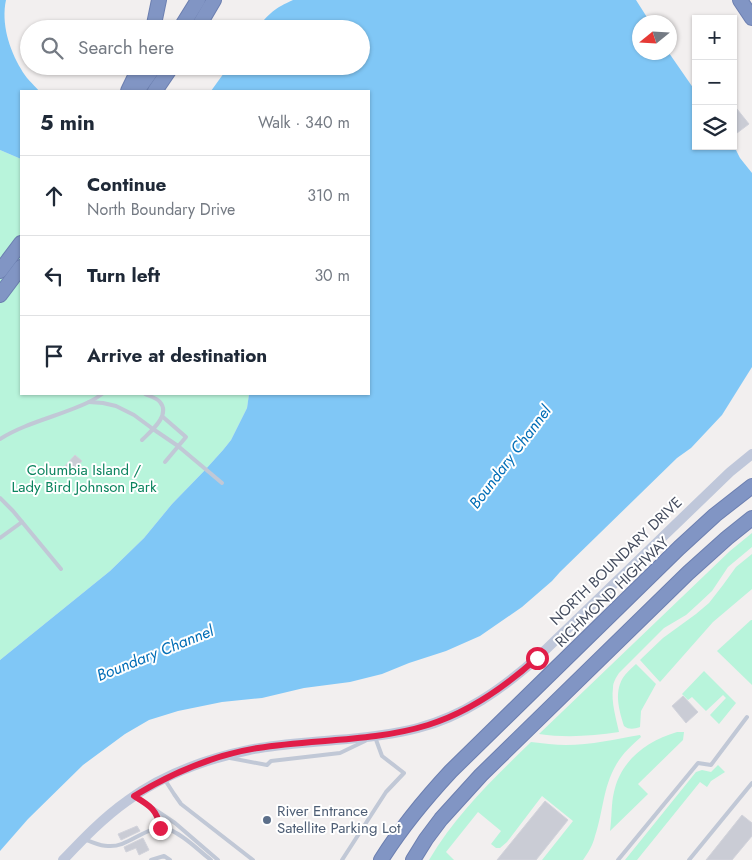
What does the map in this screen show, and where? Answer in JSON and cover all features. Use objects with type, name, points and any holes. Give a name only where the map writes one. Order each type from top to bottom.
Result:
[{"type":"highway","points":[[155,20],[159,0]]},
{"type":"highway","points":[[186,20],[198,0]]},
{"type":"highway","points":[[202,20],[214,0]]},
{"type":"highway","points":[[204,20],[226,0]]},
{"type":"highway","points":[[740,0],[752,18]]},
{"type":"highway","points":[[128,90],[136,75]]},
{"type":"highway","points":[[138,90],[149,75]]},
{"type":"highway","points":[[156,90],[166,75]]},
{"type":"highway","points":[[0,271],[20,244]]},
{"type":"highway","points":[[0,295],[20,268]]},
{"type":"highway","name":"RICHMOND HIGHWAY","points":[[381,860],[418,808],[451,771],[679,548],[715,515],[752,486]]},
{"type":"highway","points":[[413,860],[426,838],[441,819],[481,775],[688,573],[752,518]]},
{"type":"street","name":"NORTH BOUNDARY DRIVE","points":[[730,472],[752,445]]},
{"type":"street","name":"NORTH BOUNDARY DRIVE","points":[[63,860],[111,813],[134,796],[164,779],[196,765],[265,747],[375,736],[405,731],[438,722],[472,706],[507,683],[544,651],[730,472],[752,454]]},
{"type":"lane","points":[[0,439],[34,423],[89,402],[100,395]]},
{"type":"lane","points":[[142,440],[163,417],[163,409],[160,402],[147,395]]},
{"type":"lane","points":[[89,402],[116,406],[134,415],[178,446],[222,483]]},
{"type":"lane","points":[[163,417],[186,437],[166,462]]},
{"type":"lane","points":[[0,498],[61,570]]},
{"type":"lane","points":[[0,538],[22,522]]},
{"type":"lane","points":[[618,860],[698,763],[711,765],[747,717]]},
{"type":"lane","points":[[223,757],[267,765],[271,761],[340,753],[375,736],[382,756],[404,772],[386,792],[342,860]]},
{"type":"lane","points":[[164,779],[181,804],[253,860]]},
{"type":"lane","points":[[689,860],[752,783]]},
{"type":"lane","points":[[134,796],[176,824],[218,860]]},
{"type":"lane","points":[[150,805],[155,812],[160,828]]},
{"type":"lane","points":[[83,839],[108,846],[118,845],[160,828],[174,832],[210,860]]},
{"type":"lane","points":[[151,860],[164,856],[170,860]]},
{"type":"green space","name":"Columbia Island / Lady Bird Johnson Park","points":[[0,150],[20,159],[20,395],[249,395],[247,408],[231,440],[172,504],[144,538],[110,571],[0,660]]},
{"type":"green space","points":[[752,533],[752,547],[728,567],[712,591],[686,615],[664,628],[619,673],[613,686],[613,699],[619,732],[579,736],[539,734],[730,551]]},
{"type":"green space","points":[[752,554],[752,589],[713,622],[660,682],[640,660],[663,638],[709,603],[736,567]]},
{"type":"green space","points":[[752,620],[752,685],[717,651]]},
{"type":"green space","points":[[636,664],[656,684],[641,711],[640,727],[630,729],[624,726],[618,694],[621,681]]},
{"type":"green space","points":[[704,671],[736,703],[719,724],[710,715],[726,698],[723,695],[706,711],[692,697],[688,700],[682,694]]},
{"type":"green space","points":[[677,732],[684,732],[683,740],[638,784],[648,794],[610,831],[614,792],[617,781],[629,761],[655,741]]},
{"type":"green space","points":[[640,735],[641,737],[621,757],[612,773],[594,839],[583,860],[542,860],[573,821],[542,796],[507,842],[500,848],[496,848],[491,844],[501,831],[478,812],[446,852],[454,860],[429,860],[463,812],[531,742],[575,745]]},
{"type":"green space","points":[[718,765],[725,772],[711,781],[707,787],[700,782],[637,860],[625,860],[696,772],[702,770],[711,772]]},
{"type":"water","points":[[0,0],[6,0],[5,27],[13,53],[20,66],[20,75],[25,75],[38,90],[20,90],[20,159],[0,150]]},
{"type":"water","name":"Boundary Channel","points":[[293,0],[636,0],[646,15],[632,15],[632,60],[674,60],[692,86],[692,150],[736,150],[752,173],[752,367],[722,415],[691,448],[677,458],[552,581],[522,607],[480,636],[446,651],[382,674],[350,682],[304,688],[262,698],[222,702],[178,711],[149,720],[125,734],[83,765],[28,819],[0,851],[0,660],[110,571],[144,538],[172,504],[231,440],[247,408],[249,395],[370,395],[370,90],[212,90],[223,75],[370,75],[370,20],[264,20],[273,12]]},
{"type":"building","points":[[737,109],[749,124],[737,133]]},
{"type":"building","points":[[75,455],[82,461],[72,472],[65,466]]},
{"type":"building","points":[[683,696],[698,712],[686,723],[672,706]]},
{"type":"building","points":[[545,801],[568,820],[536,860],[497,860]]},
{"type":"building","points":[[742,815],[752,823],[752,836],[732,860],[706,860]]},
{"type":"building","points":[[137,826],[140,831],[121,840],[118,834]]},
{"type":"building","points":[[143,838],[149,850],[139,855],[136,848],[126,852],[124,847]]},
{"type":"place","name":"River Entrance Satellite Parking Lot","points":[[267,820]]},
{"type":"route","points":[[160,828],[155,812],[150,805],[134,796],[164,779],[196,765],[249,750],[271,746],[375,736],[405,731],[438,722],[484,699],[537,658]]}]
